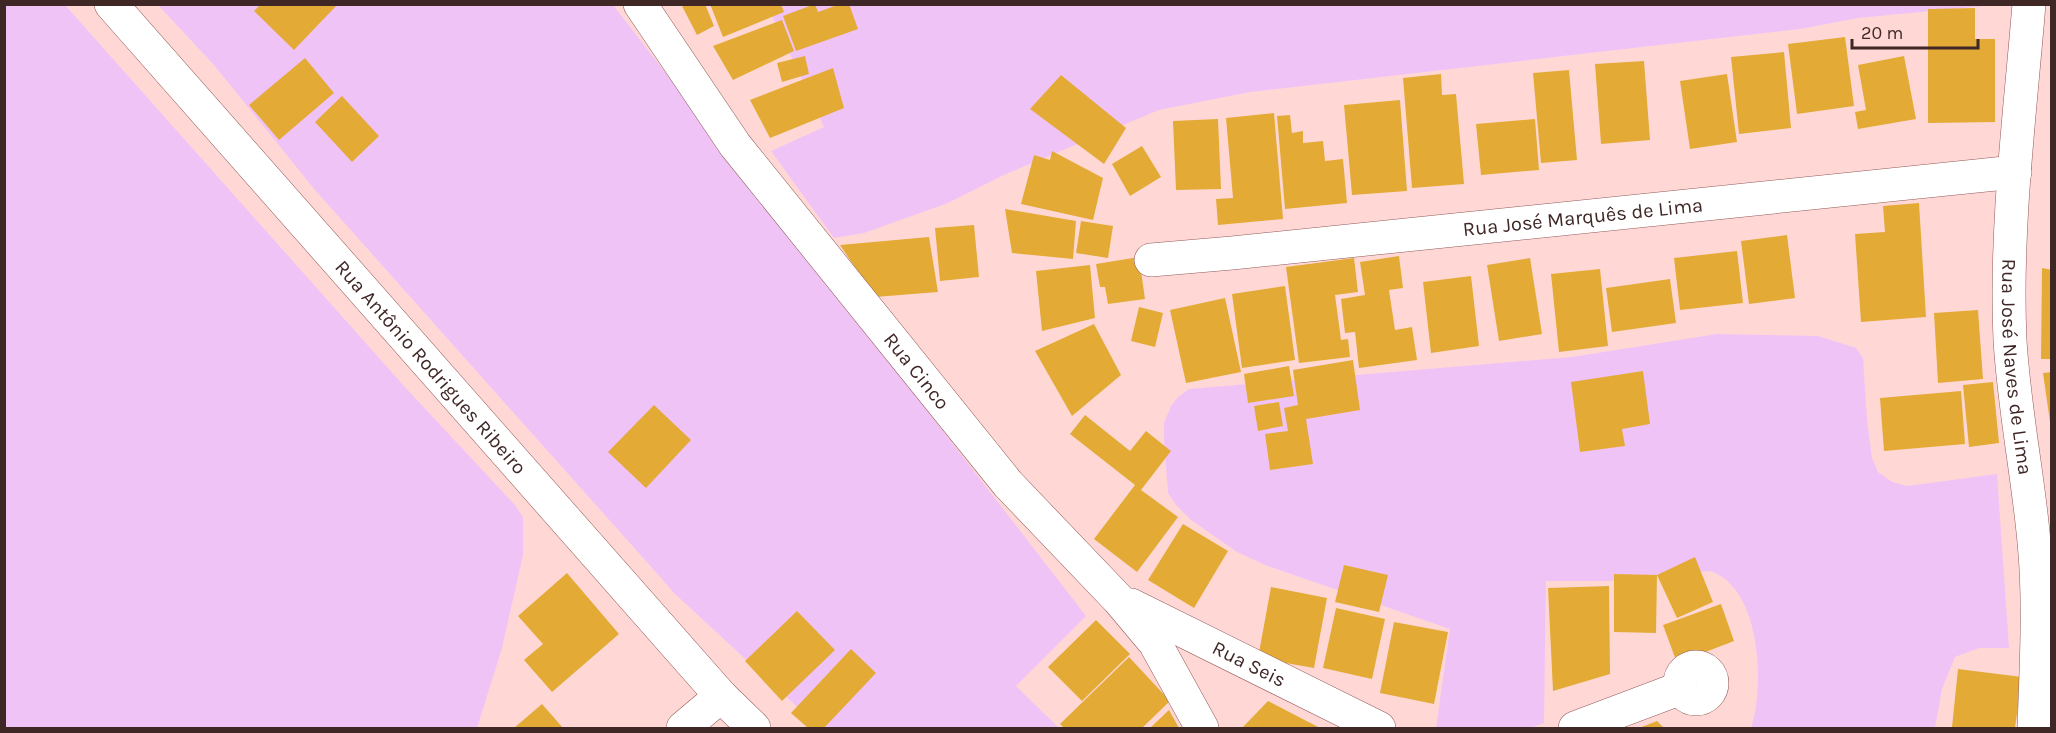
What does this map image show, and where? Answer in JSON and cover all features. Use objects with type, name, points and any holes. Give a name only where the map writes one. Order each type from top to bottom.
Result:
[{"type":"street","name":"Rua Antônio Rodrigues Ribeiro","points":[[111,4],[721,696],[754,729]]},
{"type":"street","name":"Rua Cinco","points":[[640,4],[735,145],[1008,484],[1118,599],[1155,643],[1202,729]]},
{"type":"street","name":"Rua José Naves de Lima","points":[[2029,4],[2015,172],[2010,339],[2017,421],[2034,544],[2036,585],[2034,729]]},
{"type":"street","name":"Rua José Marquês de Lima","points":[[1151,260],[2015,172]]},
{"type":"street","name":"Rua Seis","points":[[1118,599],[1379,729]]},
{"type":"street","points":[[1575,729],[1681,688]]},
{"type":"street","points":[[683,729],[721,696]]},
{"type":"shaded area","points":[[4,5],[65,5],[404,386],[514,504],[523,517],[523,555],[502,648],[477,728],[5,728]]},
{"type":"shaded area","points":[[158,5],[613,5],[1086,616],[1016,686],[1059,728],[820,728],[674,593],[315,190],[214,65]]},
{"type":"shaded area","points":[[767,5],[1994,5],[1858,18],[1800,29],[1250,92],[1159,110],[1006,174],[948,203],[864,233],[834,238],[771,151],[824,127]]},
{"type":"shaded area","points":[[1717,334],[1818,336],[1856,348],[1863,358],[1872,458],[1878,472],[1892,482],[1907,486],[1997,474],[2009,648],[1979,648],[1955,657],[1942,689],[1935,728],[1751,728],[1758,688],[1758,664],[1749,617],[1740,596],[1727,581],[1710,571],[1608,581],[1546,581],[1544,723],[1530,728],[1436,728],[1450,629],[1265,565],[1237,552],[1191,520],[1168,493],[1164,423],[1171,406],[1189,389],[1572,357]]},
{"type":"building","points":[[681,4],[705,4],[714,26],[697,35]]},
{"type":"building","points":[[710,4],[781,4],[784,12],[723,37]]},
{"type":"building","points":[[815,4],[818,12],[840,4],[849,4],[858,29],[796,51],[783,16]]},
{"type":"building","points":[[260,5],[337,5],[294,50],[254,11]]},
{"type":"building","points":[[1975,8],[1975,39],[1995,39],[1995,122],[1928,123],[1928,9]]},
{"type":"building","points":[[782,20],[794,51],[733,80],[713,46]]},
{"type":"building","points":[[1845,37],[1854,106],[1797,114],[1788,44]]},
{"type":"building","points":[[1784,52],[1791,128],[1739,134],[1731,57]]},
{"type":"building","points":[[805,56],[809,74],[782,82],[777,63]]},
{"type":"building","points":[[1904,56],[1916,119],[1858,129],[1855,112],[1866,110],[1858,65]]},
{"type":"building","points":[[305,58],[334,93],[279,140],[249,105]]},
{"type":"building","points":[[1644,61],[1650,140],[1601,144],[1595,64]]},
{"type":"building","points":[[833,68],[844,108],[770,138],[750,100]]},
{"type":"building","points":[[1569,70],[1577,160],[1541,163],[1533,73]]},
{"type":"building","points":[[1441,74],[1442,95],[1456,94],[1464,184],[1412,188],[1403,78]]},
{"type":"building","points":[[1727,74],[1737,142],[1690,149],[1680,81]]},
{"type":"building","points":[[1061,75],[1126,128],[1104,164],[1030,109]]},
{"type":"building","points":[[342,96],[379,136],[352,162],[315,122]]},
{"type":"building","points":[[1400,100],[1407,191],[1352,195],[1344,105]]},
{"type":"building","points":[[1274,113],[1283,219],[1218,225],[1216,199],[1233,198],[1226,118]]},
{"type":"building","points":[[1290,115],[1292,133],[1303,131],[1303,143],[1323,141],[1325,161],[1343,159],[1347,203],[1285,209],[1277,116]]},
{"type":"building","points":[[1218,119],[1221,189],[1176,190],[1173,121]]},
{"type":"building","points":[[1535,119],[1539,170],[1481,175],[1476,124]]},
{"type":"building","points":[[1142,146],[1161,177],[1130,196],[1112,164]]},
{"type":"building","points":[[1052,151],[1103,178],[1093,220],[1021,204],[1034,155],[1050,160]]},
{"type":"building","points":[[1919,203],[1926,317],[1861,322],[1855,234],[1885,232],[1883,206]]},
{"type":"building","points":[[1005,209],[1076,221],[1073,259],[1012,253]]},
{"type":"building","points":[[1081,221],[1113,226],[1108,258],[1076,253]]},
{"type":"building","points":[[974,225],[979,277],[940,281],[935,228]]},
{"type":"building","points":[[1787,235],[1795,298],[1749,304],[1741,241]]},
{"type":"building","points":[[929,237],[938,292],[875,297],[840,245]]},
{"type":"building","points":[[1737,251],[1743,303],[1680,310],[1674,258]]},
{"type":"building","points":[[1399,256],[1403,288],[1389,290],[1395,330],[1412,327],[1417,360],[1359,368],[1355,332],[1345,333],[1341,299],[1365,295],[1360,262]]},
{"type":"building","points":[[1139,257],[1145,299],[1108,304],[1105,287],[1100,287],[1096,264]]},
{"type":"building","points":[[1354,258],[1358,292],[1335,295],[1341,340],[1348,339],[1350,357],[1299,363],[1286,267]]},
{"type":"building","points":[[1530,258],[1542,334],[1499,341],[1487,265]]},
{"type":"building","points":[[1090,265],[1095,318],[1042,331],[1036,271]]},
{"type":"building","points":[[2042,268],[2052,270],[2052,359],[2041,359]]},
{"type":"building","points":[[1600,269],[1608,346],[1559,352],[1551,274]]},
{"type":"building","points":[[1471,276],[1479,346],[1431,353],[1423,282]]},
{"type":"building","points":[[1670,279],[1676,323],[1612,332],[1606,288]]},
{"type":"building","points":[[1285,286],[1295,360],[1242,368],[1232,294]]},
{"type":"building","points":[[1225,298],[1241,372],[1186,383],[1170,310]]},
{"type":"building","points":[[1139,307],[1163,313],[1155,347],[1131,341]]},
{"type":"building","points":[[1978,310],[1983,379],[1938,383],[1934,313]]},
{"type":"building","points":[[1094,324],[1121,375],[1072,416],[1035,351]]},
{"type":"building","points":[[1353,360],[1360,410],[1306,419],[1313,464],[1270,470],[1265,434],[1288,431],[1284,408],[1298,405],[1293,370]]},
{"type":"building","points":[[1289,366],[1294,396],[1248,403],[1244,374]]},
{"type":"building","points":[[1643,371],[1650,424],[1622,429],[1625,446],[1580,452],[1571,382]]},
{"type":"building","points":[[2052,372],[2052,422],[2050,422],[2043,373]]},
{"type":"building","points":[[1993,382],[1999,443],[1969,447],[1963,385]]},
{"type":"building","points":[[1961,391],[1965,444],[1884,451],[1880,398]]},
{"type":"building","points":[[1279,402],[1283,426],[1258,431],[1254,406]]},
{"type":"building","points":[[654,405],[691,440],[646,488],[608,452]]},
{"type":"building","points":[[1085,415],[1130,451],[1146,431],[1171,451],[1141,490],[1178,517],[1137,572],[1094,539],[1135,485],[1070,434]]},
{"type":"building","points":[[1183,524],[1228,551],[1194,608],[1148,580]]},
{"type":"building","points":[[1695,557],[1713,602],[1677,618],[1657,575]]},
{"type":"building","points":[[1344,565],[1388,575],[1379,612],[1335,602]]},
{"type":"building","points":[[567,573],[619,634],[552,692],[524,660],[543,644],[518,616]]},
{"type":"building","points":[[1614,574],[1657,575],[1656,633],[1614,632]]},
{"type":"building","points":[[1609,586],[1610,674],[1553,691],[1548,588]]},
{"type":"building","points":[[1271,587],[1327,598],[1314,668],[1258,658]]},
{"type":"building","points":[[1721,604],[1734,641],[1677,663],[1663,625]]},
{"type":"building","points":[[1336,608],[1385,619],[1372,679],[1323,668]]},
{"type":"building","points":[[797,611],[835,650],[782,701],[745,661]]},
{"type":"building","points":[[1096,620],[1130,654],[1082,701],[1048,667]]},
{"type":"building","points":[[1394,622],[1448,632],[1434,704],[1380,693]]},
{"type":"building","points":[[851,649],[876,673],[824,728],[808,728],[791,713]]},
{"type":"building","points":[[1129,657],[1170,701],[1142,728],[1064,728],[1060,724]]},
{"type":"building","points":[[1958,669],[2022,677],[2015,728],[1952,727]]},
{"type":"building","points":[[1268,701],[1320,728],[1242,728]]},
{"type":"building","points":[[542,704],[563,728],[514,728]]},
{"type":"building","points":[[1169,710],[1179,728],[1150,728]]},
{"type":"building","points":[[1657,721],[1664,728],[1639,728]]}]
